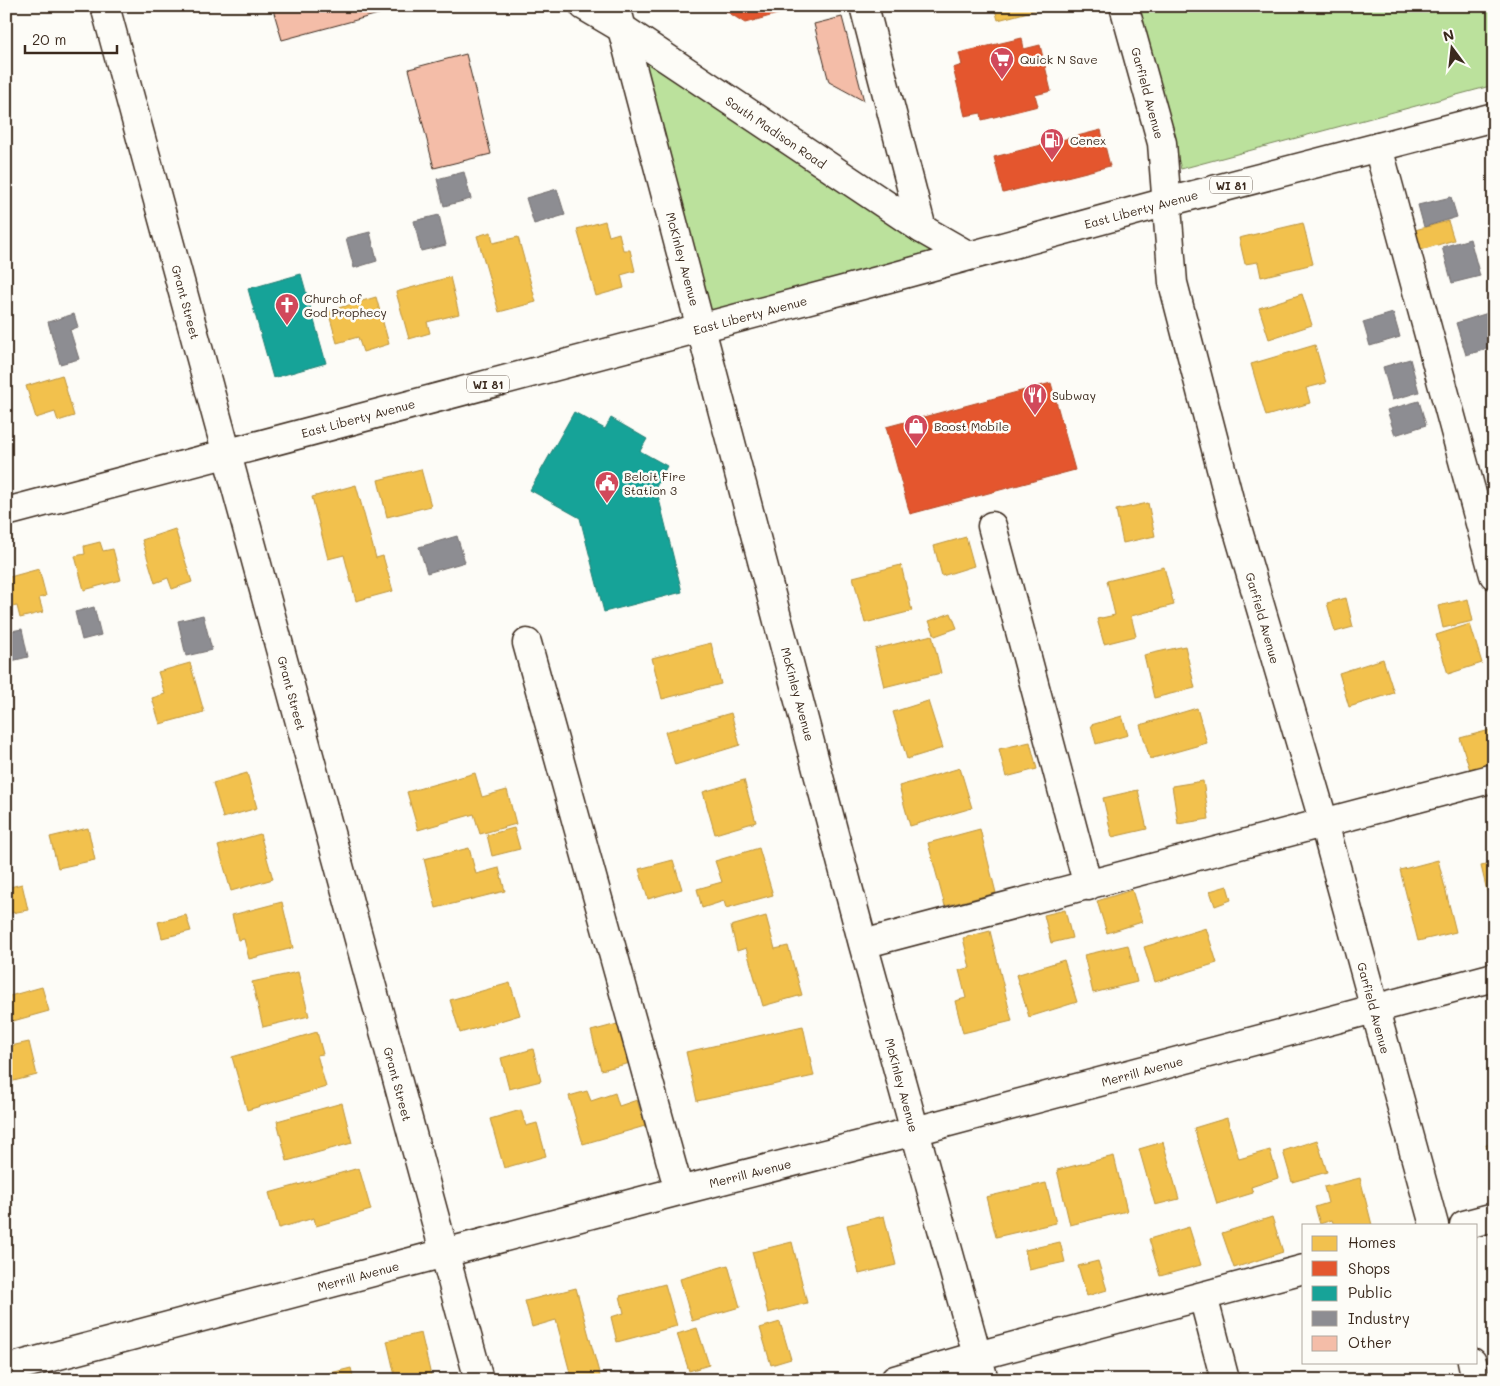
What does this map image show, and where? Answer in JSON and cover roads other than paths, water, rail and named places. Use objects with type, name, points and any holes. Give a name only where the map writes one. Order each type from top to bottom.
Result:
[{"type":"street","name":"Grant Street","points":[[105,6],[479,1380]]},
{"type":"street","name":"South Madison Road","points":[[584,6],[620,18],[922,229],[970,256]]},
{"type":"street","points":[[864,6],[922,229]]},
{"type":"street","name":"Garfield Avenue","points":[[1124,6],[1162,142],[1175,292],[1231,507],[1324,823],[1434,1224]]},
{"type":"street","name":"McKinley Avenue","points":[[620,18],[863,944],[980,1368]]},
{"type":"street","name":"East Liberty Avenue","points":[[6,512],[701,328],[1167,202],[1494,117]]},
{"type":"street","points":[[1378,147],[1494,575]]},
{"type":"street","points":[[992,526],[1088,886]]},
{"type":"street","points":[[527,643],[679,1191]]},
{"type":"street","points":[[863,944],[1494,778]]},
{"type":"street","name":"Merrill Avenue","points":[[6,1368],[915,1131],[1494,977]]},
{"type":"street","points":[[1468,1224],[1494,1217]]},
{"type":"street","points":[[895,1380],[980,1368],[1203,1296],[1302,1269]]},
{"type":"street","points":[[1203,1296],[1225,1380]]},
{"type":"street","points":[[1472,1364],[1476,1380]]},
{"type":"place","name":"Quick N Save","points":[[1002,80]]},
{"type":"place","name":"Cenex","points":[[1052,161]]},
{"type":"place","name":"Church of God Prophecy","points":[[287,326]]},
{"type":"place","name":"Subway","points":[[1035,416]]},
{"type":"place","name":"Boost Mobile","points":[[916,447]]},
{"type":"place","name":"Beloit Fire Station 3","points":[[607,504]]}]
